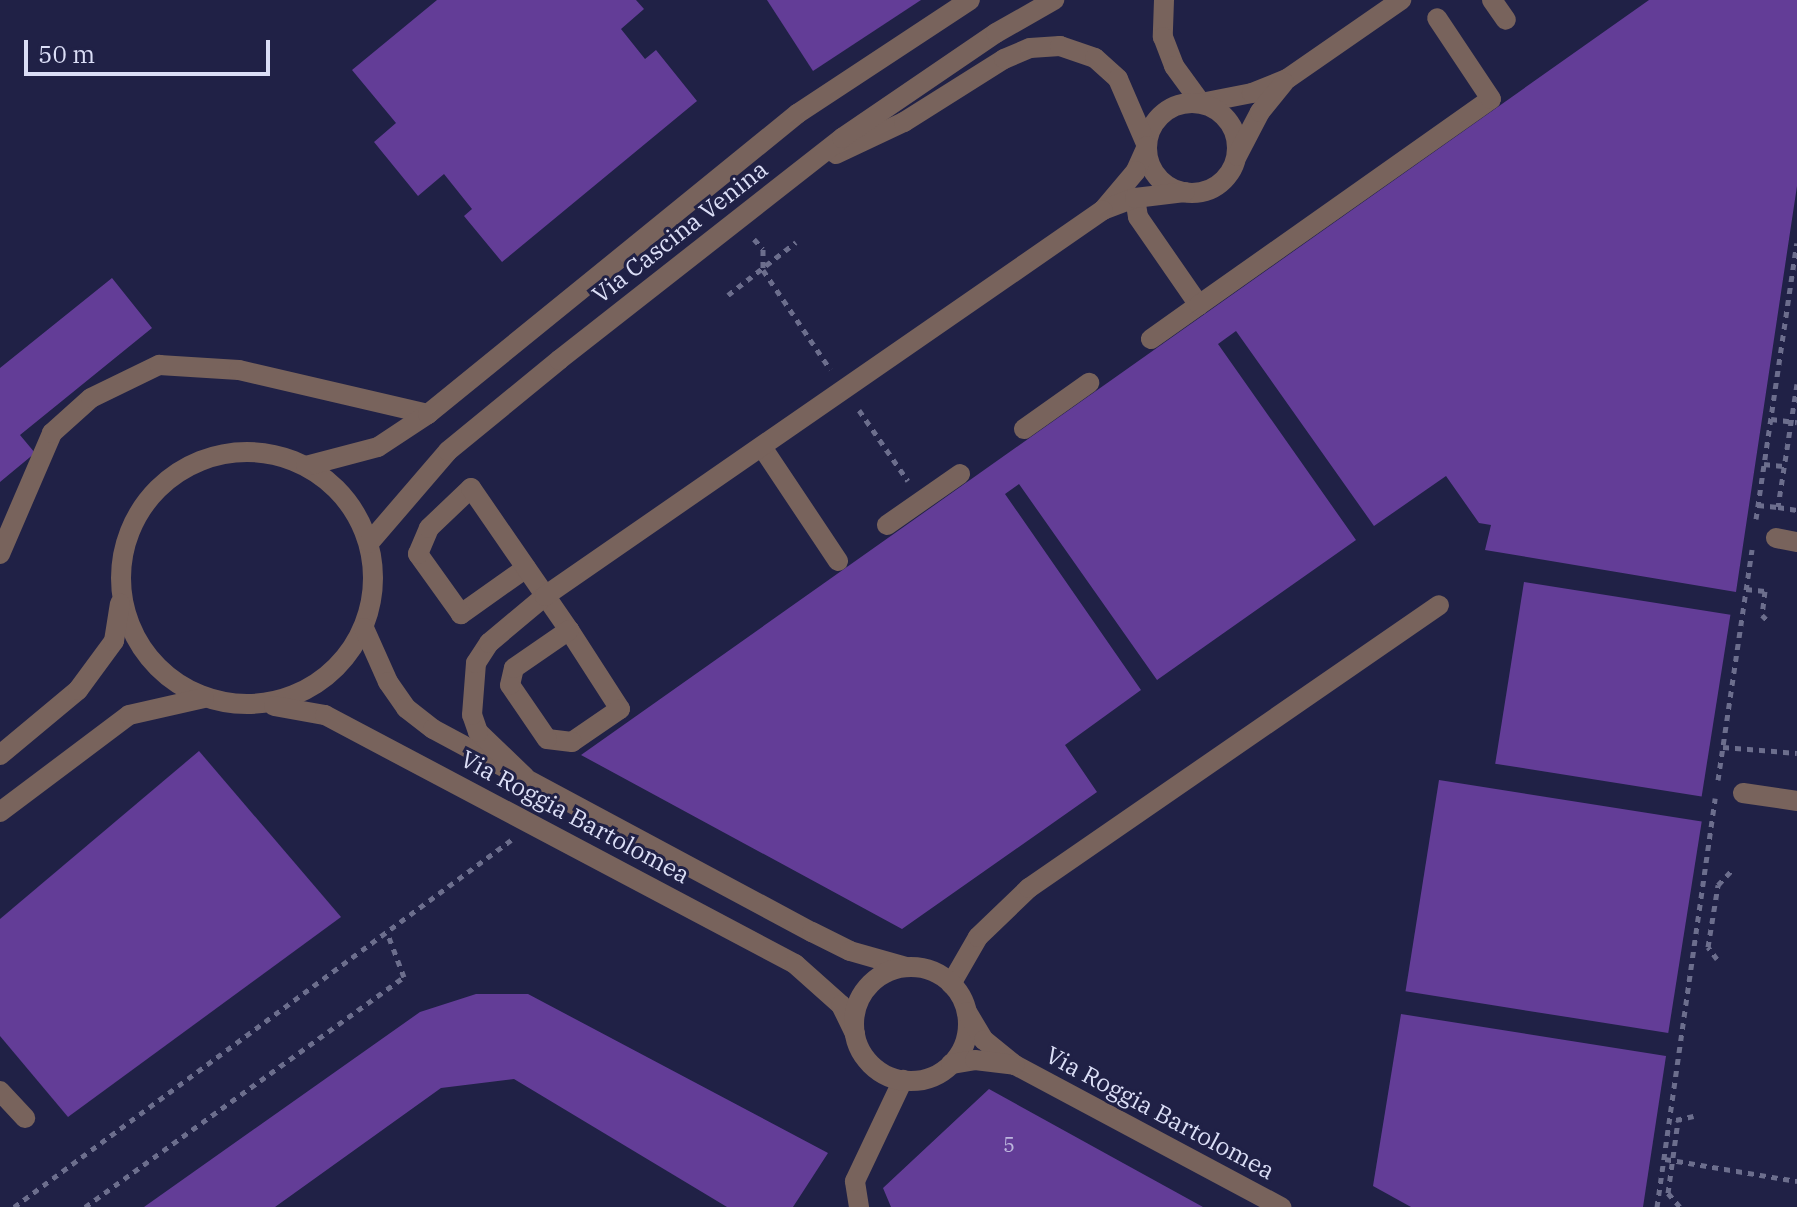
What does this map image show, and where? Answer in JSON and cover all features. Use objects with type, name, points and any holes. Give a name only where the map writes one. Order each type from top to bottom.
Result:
[{"type":"street","name":"Via Cascina Venina","points":[[306,466],[378,447],[428,414],[797,114],[970,0]]},
{"type":"street","name":"Via Cascina Venina","points":[[369,543],[448,451],[737,221],[920,83],[1054,0]]},
{"type":"street","points":[[1164,0],[1163,37],[1174,66],[1201,103],[1214,108],[1233,129],[1236,158]]},
{"type":"street","points":[[1103,210],[1136,171],[1158,118],[1170,108],[1252,93],[1287,79],[1401,0]]},
{"type":"street","points":[[1492,0],[1506,20]]},
{"type":"street","points":[[1151,339],[1491,99],[1437,18]]},
{"type":"street","points":[[798,173],[904,122],[1030,48],[1060,46],[1095,58],[1118,79],[1157,176],[1185,192]]},
{"type":"street","points":[[525,777],[478,732],[471,684],[476,663],[489,643],[545,596],[1103,210],[1135,198],[1218,185],[1260,112],[1287,79]]},
{"type":"street","points":[[1135,198],[1138,217],[1199,305]]},
{"type":"street","points":[[0,554],[52,433],[91,398],[159,365],[239,370],[428,414]]},
{"type":"street","points":[[1024,429],[1089,383]]},
{"type":"street","points":[[762,447],[838,561]]},
{"type":"street","name":"Via Cascina Venina","points":[[0,755],[78,690],[114,641],[129,532],[152,494],[171,476],[223,454],[253,452],[306,466],[334,486],[355,512],[369,543],[374,586],[364,628],[344,661],[314,687],[277,702],[238,705],[204,698],[174,682],[149,659],[131,629],[122,595]]},
{"type":"street","points":[[887,525],[960,474]]},
{"type":"street","points":[[526,568],[461,614],[418,554],[429,528],[471,488],[569,630],[620,709],[572,742],[547,739],[510,685],[514,668],[569,630]]},
{"type":"street","points":[[951,984],[978,937],[1029,888],[1439,605]]},
{"type":"street","name":"Via Roggia Bartolomea","points":[[364,628],[388,682],[406,708],[433,729],[850,951],[906,967],[923,968],[951,984],[984,1040],[1015,1065],[1281,1207]]},
{"type":"street","name":"Via Cascina Venina","points":[[0,812],[129,715],[204,698]]},
{"type":"street","name":"Via Roggia Bartolomea","points":[[238,705],[300,707],[325,715],[795,964],[841,1005],[872,1064],[903,1080],[920,1080],[951,1064],[975,1060],[1015,1065]]},
{"type":"street","points":[[1743,793],[1797,801]]},
{"type":"street","points":[[855,1034],[858,1006],[872,982],[906,967]]},
{"type":"street","points":[[951,1064],[968,1031],[967,1012]]},
{"type":"street","points":[[859,1207],[855,1181],[903,1080]]},
{"type":"street","points":[[0,1091],[25,1118]]},
{"type":"path","points":[[737,221],[763,249],[763,270],[922,501]]},
{"type":"path","points":[[728,295],[796,242]]},
{"type":"path","points":[[1668,1193],[1699,916],[1797,243]]},
{"type":"path","points":[[1778,507],[1794,422],[1797,384]]},
{"type":"path","points":[[1771,419],[1794,422]]},
{"type":"path","points":[[1764,464],[1784,466]]},
{"type":"path","points":[[1758,505],[1797,510]]},
{"type":"path","points":[[1746,589],[1765,591],[1762,615],[1770,623]]},
{"type":"path","points":[[1723,747],[1797,753]]},
{"type":"path","points":[[14,1207],[512,840],[523,818]]},
{"type":"path","points":[[1717,959],[1708,947],[1718,885],[1731,871]]},
{"type":"path","points":[[1699,916],[1713,918]]},
{"type":"path","points":[[85,1207],[404,977],[387,932]]},
{"type":"path","points":[[1674,1120],[1694,1116]]},
{"type":"path","points":[[1657,1207],[1674,1120]]},
{"type":"path","points":[[1665,1159],[1797,1181]]},
{"type":"path","points":[[1660,1191],[1668,1193],[1680,1207]]},
{"type":"building","points":[[437,0],[636,0],[644,9],[621,29],[645,59],[656,50],[697,101],[502,262],[464,216],[472,209],[444,174],[418,196],[374,142],[396,123],[352,70]]},
{"type":"building","points":[[767,0],[921,0],[813,71]]},
{"type":"building","points":[[1649,0],[1797,0],[1797,186],[1736,592],[1485,550],[1491,525],[1479,523],[1446,476],[1374,526],[1236,331],[1218,344],[1356,540],[1157,680],[1019,484],[1005,494],[1141,690],[1065,745],[1097,792],[902,929],[581,755]]},
{"type":"building","points":[[112,278],[152,328],[20,435],[35,453],[0,482],[0,368]]},
{"type":"building","points":[[1524,582],[1730,615],[1702,796],[1495,764]]},
{"type":"building","points":[[199,751],[341,917],[68,1117],[0,1036],[0,919]]},
{"type":"building","points":[[1439,780],[1702,822],[1668,1033],[1406,991]]},
{"type":"building","points":[[476,994],[528,994],[828,1153],[793,1207],[727,1207],[514,1079],[441,1088],[275,1207],[144,1207],[420,1012]]},
{"type":"building","points":[[1401,1014],[1666,1056],[1643,1207],[1411,1207],[1373,1186]]},
{"type":"building","points":[[989,1089],[1203,1207],[891,1207],[883,1188]]}]
